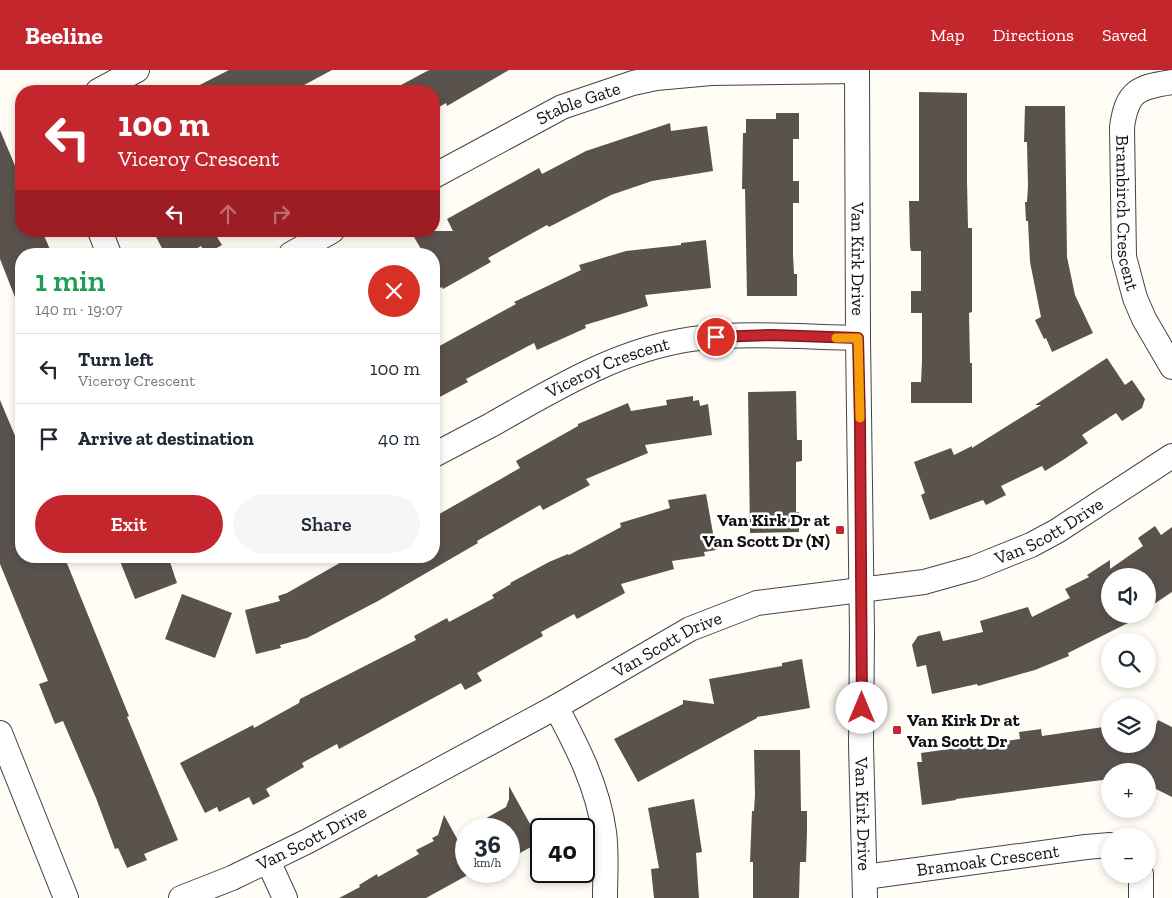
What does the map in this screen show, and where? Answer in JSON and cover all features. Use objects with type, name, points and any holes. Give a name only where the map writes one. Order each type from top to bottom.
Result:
[{"type":"street","points":[[109,85],[137,70]]},
{"type":"street","name":"Stable Gate","points":[[440,173],[562,107],[632,83],[656,78],[711,74],[857,70]]},
{"type":"street","name":"Van Kirk Drive","points":[[857,70],[858,338],[862,590],[861,745],[865,887]]},
{"type":"street","name":"Brambirch Crescent","points":[[1172,82],[1146,86],[1131,97],[1124,111],[1122,127],[1124,257],[1134,298],[1144,319],[1172,366]]},
{"type":"street","points":[[302,248],[321,237]]},
{"type":"street","name":"Viceroy Crescent","points":[[440,452],[564,383],[594,368],[632,353],[668,344],[716,337],[772,335],[858,338]]},
{"type":"street","name":"Van Scott Drive","points":[[181,898],[268,861],[556,706],[690,629],[757,603],[924,582],[974,568],[1031,545],[1083,516],[1172,456]]},
{"type":"street","points":[[556,706],[578,747],[596,798],[604,833],[606,898]]},
{"type":"street","points":[[0,733],[66,898]]},
{"type":"street","name":"Bramoak Crescent","points":[[865,887],[1086,846],[1101,845]]},
{"type":"street","points":[[268,861],[285,898]]},
{"type":"street","points":[[1141,883],[1141,898]]},
{"type":"building","points":[[229,70],[332,70],[304,85],[200,85]]},
{"type":"building","points":[[429,70],[509,70],[447,106],[446,103],[440,106],[440,85],[401,85]]},
{"type":"building","points":[[919,92],[967,93],[968,228],[972,228],[972,312],[969,313],[972,403],[911,403],[911,382],[921,382],[922,362],[922,313],[911,313],[911,291],[921,291],[921,251],[911,251],[909,201],[919,201]]},
{"type":"building","points":[[1025,106],[1065,106],[1067,257],[1075,295],[1093,333],[1052,352],[1035,320],[1041,317],[1030,262],[1028,221],[1026,221],[1025,202],[1027,202],[1028,186],[1027,142],[1024,142]]},
{"type":"building","points":[[776,113],[799,113],[799,139],[793,139],[793,181],[799,181],[799,203],[793,203],[793,255],[794,274],[797,274],[797,296],[747,296],[745,189],[742,189],[743,133],[746,133],[746,119],[776,119]]},
{"type":"building","points":[[670,123],[671,131],[707,126],[713,171],[652,181],[611,195],[549,227],[547,225],[488,258],[491,262],[443,289],[442,287],[440,288],[440,248],[420,248],[414,237],[440,237],[440,231],[453,231],[447,219],[539,168],[542,174],[586,151]]},
{"type":"building","points":[[0,130],[15,166],[15,237],[45,237],[49,248],[15,248],[15,297],[0,259]]},
{"type":"building","points":[[156,237],[217,237],[222,245],[217,248],[202,248],[201,246],[198,248],[162,248]]},
{"type":"building","points":[[706,240],[711,288],[645,295],[648,306],[585,325],[586,328],[537,350],[534,343],[466,379],[468,382],[440,397],[440,346],[516,304],[514,302],[581,270],[579,265],[626,251],[681,245],[681,243]]},
{"type":"building","points":[[1107,358],[1125,385],[1132,380],[1145,399],[1142,408],[1122,421],[1116,413],[1082,435],[1088,443],[1063,460],[1045,471],[1042,466],[1001,486],[1006,495],[986,505],[983,500],[930,520],[921,495],[925,493],[914,462],[951,448],[954,455],[972,446],[972,448],[1041,405],[1035,405]]},
{"type":"building","points":[[796,391],[797,440],[802,440],[802,461],[796,462],[796,512],[799,512],[799,532],[750,533],[748,392]]},
{"type":"building","points":[[693,396],[693,401],[699,400],[700,406],[708,404],[712,435],[645,445],[648,453],[586,479],[590,485],[543,510],[540,505],[378,601],[307,638],[280,645],[281,648],[256,654],[245,610],[280,601],[278,596],[287,593],[340,563],[440,563],[440,514],[520,468],[516,461],[578,426],[578,424],[628,403],[631,411],[667,405],[666,400]]},
{"type":"building","points":[[0,400],[15,436],[15,563],[67,563],[129,716],[127,717],[178,840],[144,854],[147,860],[127,868],[118,848],[115,849],[96,798],[63,721],[55,724],[39,684],[48,681],[0,564]]},
{"type":"building","points":[[706,494],[716,550],[704,552],[705,556],[672,561],[674,569],[621,584],[625,593],[577,619],[574,614],[541,632],[543,636],[477,673],[482,681],[465,690],[461,683],[339,749],[337,744],[302,763],[304,767],[266,789],[270,796],[253,805],[249,797],[219,812],[217,807],[205,813],[180,763],[253,725],[254,728],[299,703],[300,699],[416,640],[414,636],[447,618],[449,622],[494,598],[492,595],[510,583],[549,562],[569,555],[621,527],[620,523],[670,508],[668,500]]},
{"type":"building","points":[[1155,526],[1161,535],[1172,527],[1172,592],[1156,603],[1156,568],[1111,568],[1143,546],[1138,538]]},
{"type":"building","points":[[1110,560],[1110,568],[1101,568],[1101,623],[1128,623],[1108,633],[1101,633],[1101,636],[1068,653],[1069,656],[1035,670],[978,686],[977,684],[932,694],[926,665],[917,667],[912,645],[918,636],[940,631],[943,641],[983,632],[980,621],[1028,607],[1032,617],[1070,598],[1065,589],[1089,577],[1087,575]]},
{"type":"building","points":[[121,563],[170,563],[177,583],[135,599]]},
{"type":"building","points":[[182,594],[232,613],[215,658],[165,639]]},
{"type":"building","points":[[802,659],[810,708],[757,717],[638,782],[614,739],[683,704],[683,700],[714,704],[709,679],[782,666],[782,663]]},
{"type":"building","points":[[1158,720],[1172,727],[1172,797],[1156,789],[1156,763],[1101,763],[1101,780],[922,805],[917,762],[922,762],[921,753],[1020,739],[1019,732],[1041,729],[1042,736],[1101,727],[1101,753],[1156,753],[1156,725]]},
{"type":"building","points":[[754,750],[800,750],[801,811],[807,811],[807,832],[806,862],[800,862],[799,898],[753,898],[753,862],[750,862],[752,811],[754,811],[755,795]]},
{"type":"building","points":[[509,786],[530,824],[530,847],[520,853],[520,818],[486,818],[506,807],[509,799]]},
{"type":"building","points":[[694,799],[702,852],[696,853],[699,898],[654,898],[651,869],[659,868],[648,808]]},
{"type":"building","points":[[444,815],[455,835],[455,882],[426,898],[339,898],[360,887],[359,885],[377,874],[378,877],[419,854],[416,850],[434,841],[432,838],[438,835]]},
{"type":"slow traffic","points":[[836,338],[858,338],[860,418]]},
{"type":"place","name":"Van Kirk Dr at Van Scott Dr (N)","points":[[840,530]]},
{"type":"place","name":"Van Kirk Dr at Van Scott Dr","points":[[897,730]]},
{"type":"route","points":[[716,337],[772,335],[858,338],[862,708]]}]
